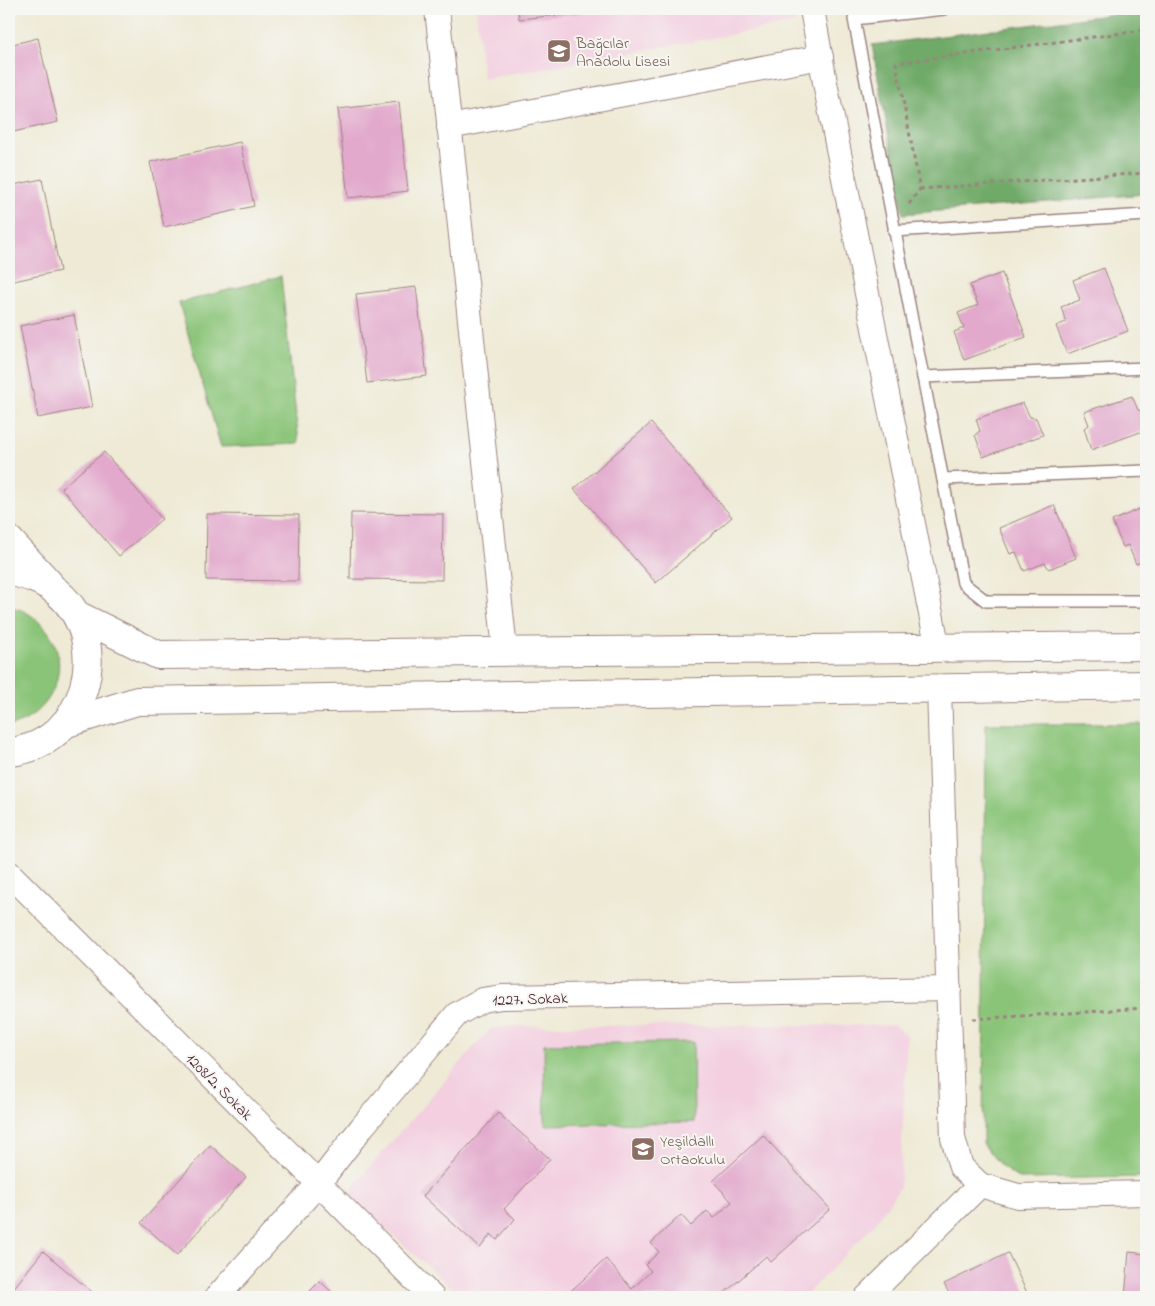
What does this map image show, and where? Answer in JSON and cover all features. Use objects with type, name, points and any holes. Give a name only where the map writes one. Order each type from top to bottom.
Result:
[{"type":"main road","points":[[9,540],[58,592],[76,615],[87,642],[88,671],[81,700],[64,724],[41,742],[10,752]]},
{"type":"main road","points":[[9,571],[32,577],[58,592]]},
{"type":"main road","points":[[76,615],[158,655],[505,650],[938,649],[1146,646]]},
{"type":"main road","points":[[64,724],[137,701],[1146,686]]},
{"type":"street","points":[[437,9],[505,650]]},
{"type":"street","points":[[812,9],[938,649]]},
{"type":"street","points":[[449,128],[821,57]]},
{"type":"street","points":[[939,688],[953,1138],[961,1167],[980,1185],[1018,1196],[1146,1193]]},
{"type":"street","name":"1208/2. Sokak","points":[[9,873],[432,1297]]},
{"type":"street","name":"1227. Sokak","points":[[217,1297],[318,1184],[362,1127],[457,1014],[482,1000],[512,997],[949,989]]},
{"type":"street","points":[[868,1297],[980,1185]]},
{"type":"lane","points":[[944,9],[854,19],[963,583],[986,600],[1146,601]]},
{"type":"lane","points":[[894,231],[1146,215]]},
{"type":"lane","points":[[923,377],[1146,368]]},
{"type":"lane","points":[[943,479],[1146,470]]},
{"type":"path","points":[[909,206],[920,190],[896,63],[1146,30]]},
{"type":"path","points":[[920,190],[1146,173]]},
{"type":"path","points":[[950,1021],[1146,1008]]},
{"type":"shaded area","name":"Bağcılar Anadolu Lisesi","points":[[476,9],[793,9],[796,23],[483,79]]},
{"type":"shaded area","name":"Yeşildallı Ortaokulu","points":[[894,1025],[907,1036],[900,1187],[874,1225],[804,1297],[462,1297],[351,1198],[354,1185],[490,1029],[510,1026]]},
{"type":"green space","points":[[1146,10],[1146,194],[903,214],[872,45]]},
{"type":"green space","points":[[281,276],[299,444],[221,447],[179,303]]},
{"type":"green space","points":[[9,607],[21,610],[32,616],[51,636],[57,651],[59,667],[56,683],[49,697],[39,710],[25,720],[9,726]]},
{"type":"green space","points":[[986,724],[1146,724],[1146,1177],[1019,1179],[1001,1166],[983,1144]]},
{"type":"green space","points":[[693,1042],[694,1122],[545,1125],[544,1044]]},
{"type":"building","points":[[518,9],[608,9],[608,10],[519,19]]},
{"type":"building","points":[[38,38],[58,122],[9,133],[9,45]]},
{"type":"building","points":[[399,102],[408,191],[348,198],[338,109]]},
{"type":"building","points":[[240,142],[254,206],[164,227],[150,162]]},
{"type":"building","points":[[42,179],[60,271],[9,282],[9,186]]},
{"type":"building","points":[[1104,268],[1128,331],[1067,354],[1056,326],[1066,322],[1061,307],[1080,300],[1073,280]]},
{"type":"building","points":[[1002,273],[1026,337],[964,360],[954,332],[964,328],[958,313],[978,305],[970,285]]},
{"type":"building","points":[[416,287],[427,376],[367,383],[356,294]]},
{"type":"building","points":[[74,315],[92,407],[38,418],[20,326]]},
{"type":"building","points":[[1132,396],[1138,410],[1144,412],[1146,430],[1091,450],[1084,428],[1089,425],[1084,412]]},
{"type":"building","points":[[1023,403],[1030,417],[1036,418],[1043,435],[983,457],[975,435],[980,431],[976,419]]},
{"type":"building","points":[[651,423],[732,517],[656,583],[574,489]]},
{"type":"building","points":[[104,452],[162,519],[119,556],[61,488]]},
{"type":"building","points":[[1054,505],[1076,558],[1049,569],[1045,563],[1024,571],[1016,552],[1010,554],[999,528]]},
{"type":"building","points":[[1146,506],[1146,560],[1136,564],[1128,545],[1123,547],[1112,521]]},
{"type":"building","points":[[351,513],[443,514],[442,580],[350,579]]},
{"type":"building","points":[[207,514],[299,515],[298,581],[206,580]]},
{"type":"building","points":[[498,1113],[550,1159],[504,1209],[515,1219],[497,1240],[491,1234],[480,1248],[423,1196]]},
{"type":"building","points":[[763,1135],[830,1209],[771,1262],[766,1256],[720,1297],[564,1297],[606,1259],[632,1289],[651,1271],[645,1265],[659,1252],[651,1243],[681,1215],[691,1226],[707,1211],[714,1218],[732,1202],[713,1181]]},
{"type":"building","points":[[210,1145],[246,1177],[177,1255],[141,1223]]},
{"type":"building","points":[[43,1251],[98,1297],[13,1297],[9,1294]]},
{"type":"building","points":[[1129,1252],[1146,1254],[1146,1297],[1125,1297]]},
{"type":"building","points":[[1008,1253],[1029,1297],[951,1297],[944,1284]]},
{"type":"building","points":[[320,1281],[337,1297],[304,1297]]},
{"type":"place","name":"Bağcılar Anadolu Lisesi","points":[[559,51]]},
{"type":"place","name":"Yeşildallı Ortaokulu","points":[[643,1149]]}]
